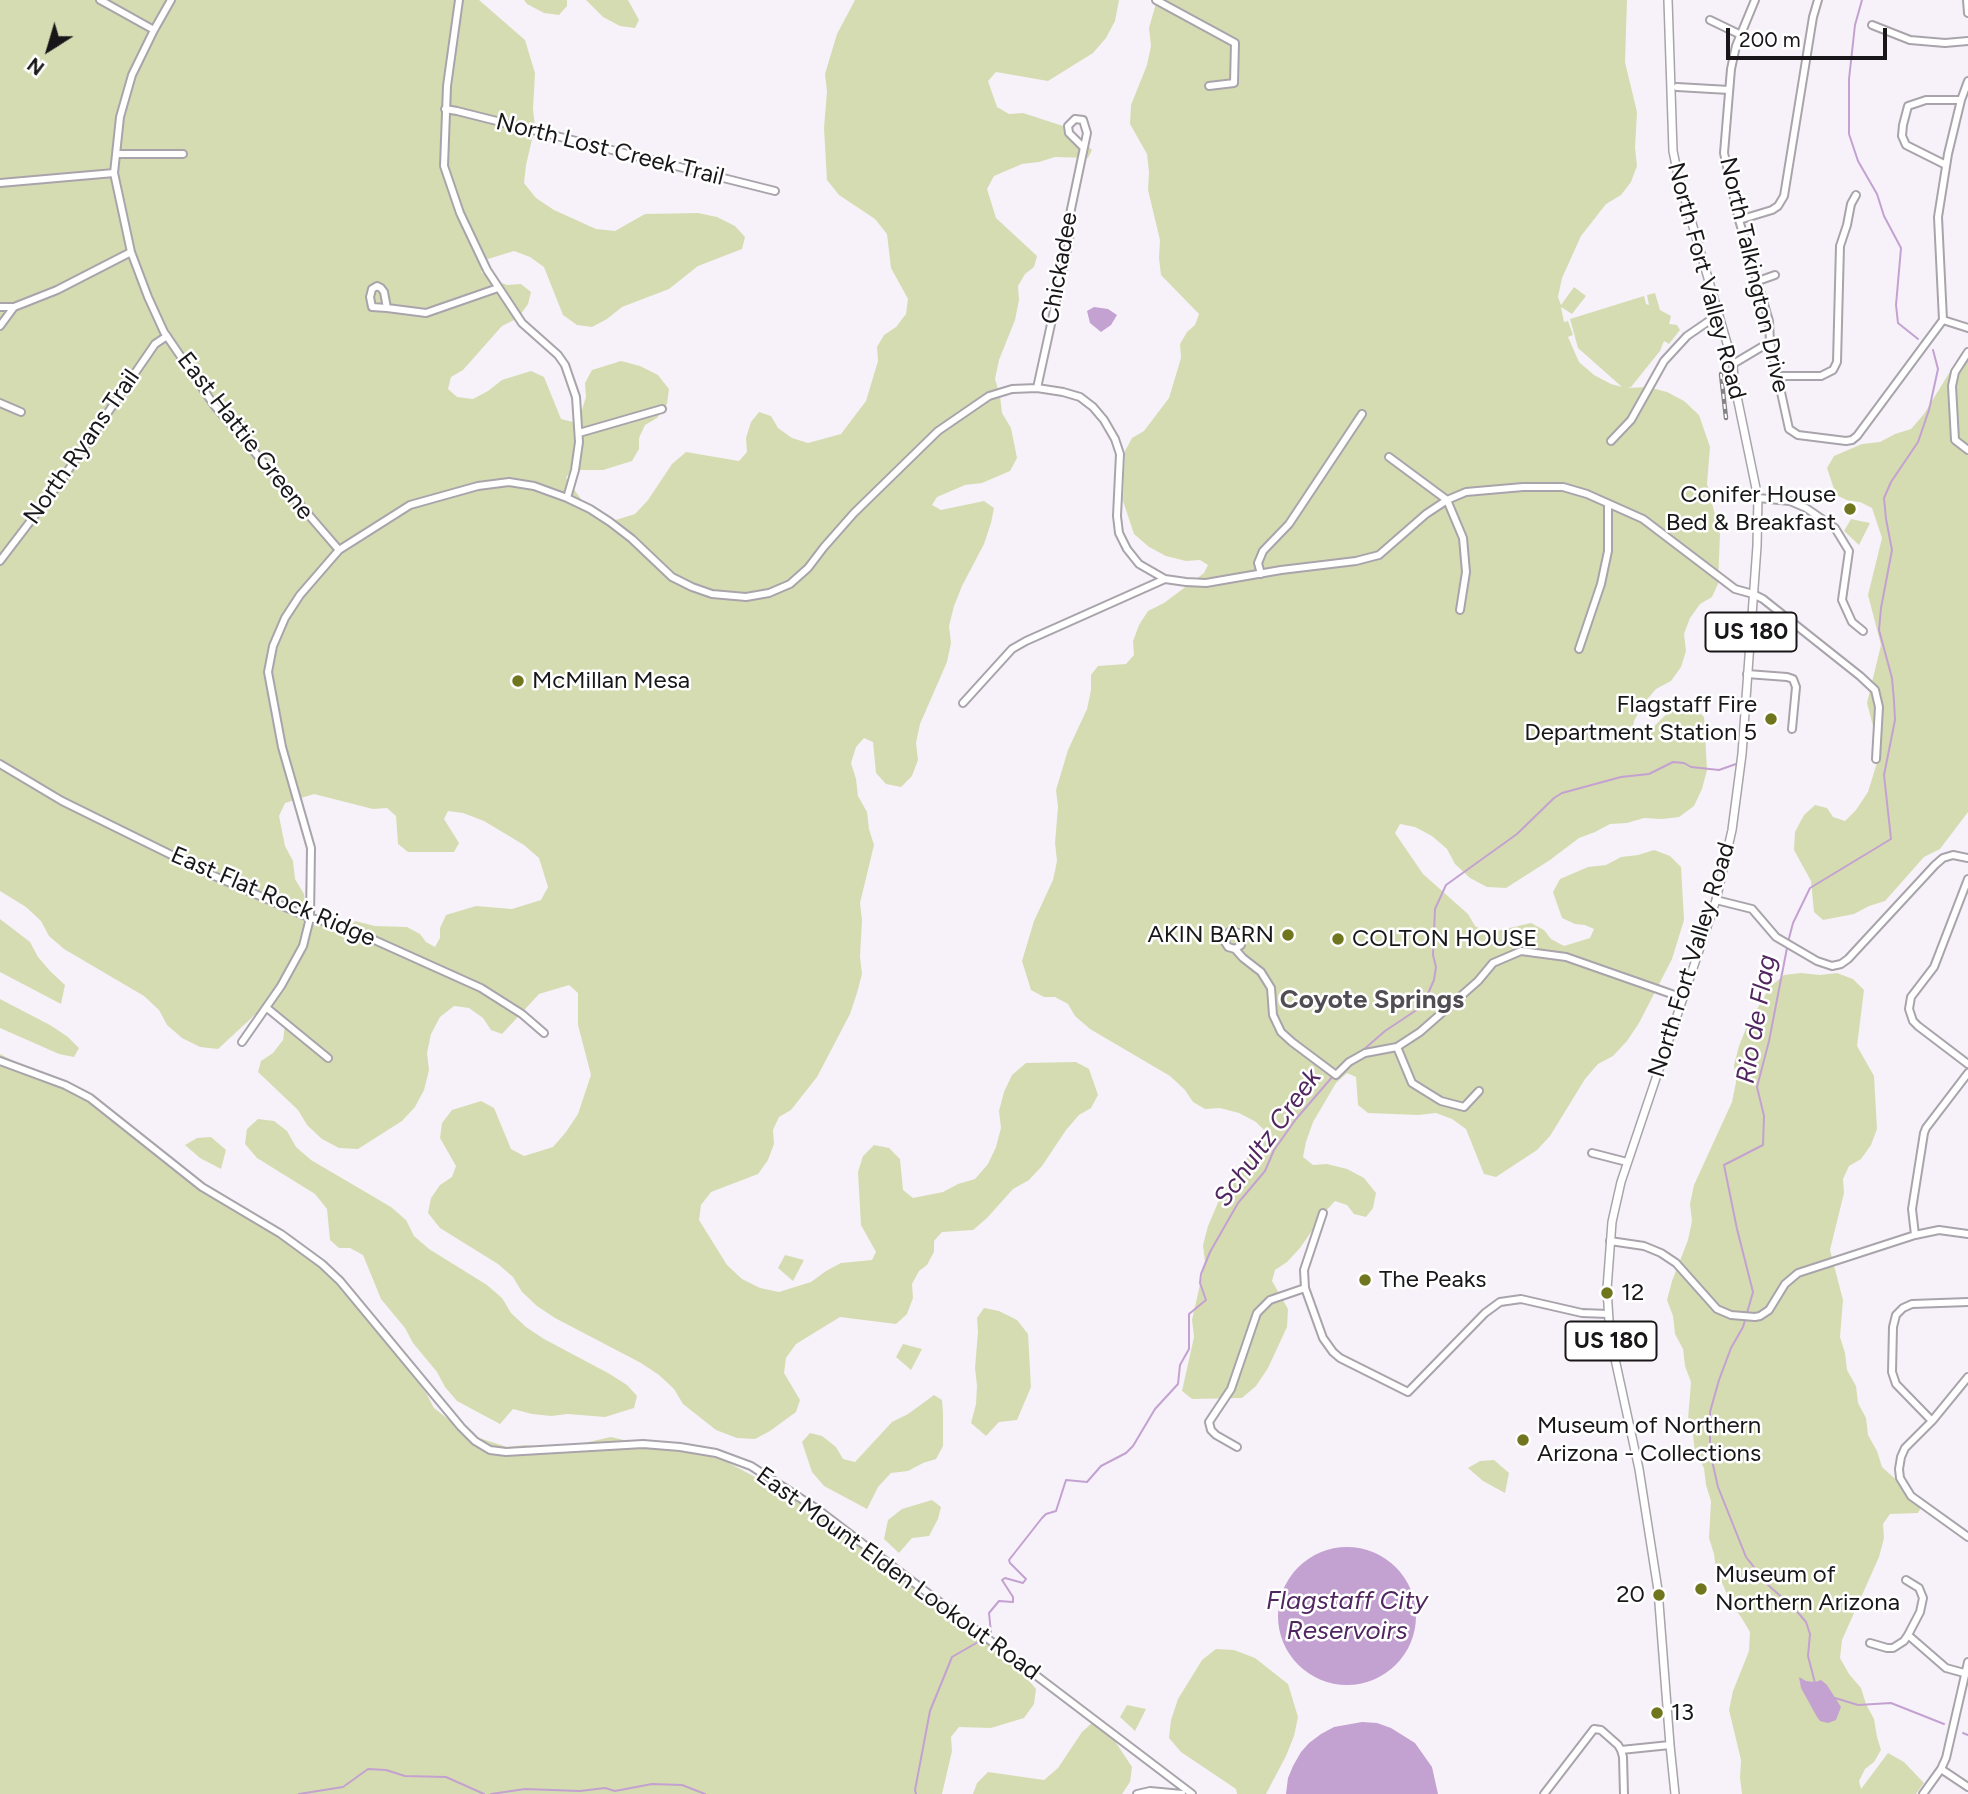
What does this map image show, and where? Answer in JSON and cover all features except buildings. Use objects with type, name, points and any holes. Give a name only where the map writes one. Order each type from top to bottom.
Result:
[{"type":"main road","name":"North Fort Valley Road","points":[[1668,0],[1673,151],[1733,364],[1734,382],[1758,498],[1735,814],[1716,900],[1621,1182],[1610,1241],[1608,1314],[1612,1345],[1639,1469],[1657,1578],[1675,1794]]},
{"type":"street","points":[[100,0],[154,30]]},
{"type":"street","name":"East Hattie Greene","points":[[171,0],[132,75],[120,117],[114,173],[131,253],[167,336],[214,404],[339,550]]},
{"type":"street","points":[[459,0],[445,109],[444,166],[460,213],[487,270],[522,323],[558,355],[565,365],[576,397],[579,433],[575,470],[567,498]]},
{"type":"street","points":[[1156,0],[1235,43],[1234,83],[1209,86]]},
{"type":"street","name":"North Talkington Drive","points":[[1755,0],[1736,46],[1731,69],[1724,153],[1739,220],[1769,321],[1770,342],[1789,429],[1798,436],[1852,440],[1942,320]]},
{"type":"street","points":[[1739,220],[1772,210],[1782,202],[1818,0]]},
{"type":"street","points":[[1967,0],[1968,13]]},
{"type":"street","points":[[1710,20],[1741,35]]},
{"type":"street","points":[[1872,25],[1910,40],[1945,43],[1968,41]]},
{"type":"street","points":[[1968,81],[1946,165],[1938,217],[1942,320],[1968,328]]},
{"type":"street","points":[[1676,87],[1729,90]]},
{"type":"street","points":[[1946,165],[1906,145],[1902,136],[1903,125],[1908,106],[1926,100],[1961,100]]},
{"type":"street","name":"North Lost Creek Trail","points":[[445,109],[775,191]]},
{"type":"street","name":"Chickadee","points":[[1037,388],[1069,242],[1070,214],[1083,147]]},
{"type":"street","points":[[116,154],[183,154]]},
{"type":"street","points":[[0,183],[114,173]]},
{"type":"street","points":[[1779,376],[1821,376],[1833,370],[1837,362],[1840,246],[1856,195]]},
{"type":"street","points":[[0,307],[14,307],[57,290],[131,253]]},
{"type":"street","points":[[1758,281],[1775,275]]},
{"type":"street","points":[[387,308],[426,313],[498,288]]},
{"type":"street","points":[[0,326],[14,307]]},
{"type":"street","points":[[1611,441],[1631,420],[1664,361],[1686,336],[1719,314]]},
{"type":"street","name":"North Ryans Trail","points":[[0,561],[58,485],[155,344],[167,336]]},
{"type":"street","points":[[1733,364],[1770,342]]},
{"type":"street","points":[[1968,352],[1955,372],[1952,386],[1955,440],[1968,450]]},
{"type":"street","points":[[242,1042],[267,1008],[303,946],[310,918],[311,848],[282,747],[268,673],[272,646],[285,618],[306,588],[339,550],[410,505],[478,486],[509,482],[534,486],[567,498],[610,522],[672,577],[692,587],[712,594],[746,597],[769,593],[790,583],[808,568],[854,513],[938,431],[989,396],[1012,389],[1037,388],[1080,397],[1104,420],[1120,454],[1116,516],[1119,533],[1139,564],[1165,579],[1206,583],[1356,561],[1379,555],[1426,514],[1447,500],[1466,492],[1563,487],[1587,494],[1643,519],[1735,589],[1763,599],[1875,690],[1880,707],[1876,759]]},
{"type":"street","points":[[0,403],[21,412]]},
{"type":"street","points":[[579,433],[662,409]]},
{"type":"street","points":[[1261,573],[1258,563],[1263,551],[1289,524],[1362,414]]},
{"type":"street","points":[[1389,457],[1447,500],[1463,538],[1466,572],[1460,610]]},
{"type":"street","points":[[1758,498],[1790,500],[1835,528],[1849,551],[1842,600],[1852,622],[1863,631]]},
{"type":"street","points":[[1579,649],[1601,584],[1608,551],[1608,504]]},
{"type":"street","points":[[963,703],[1012,649],[1165,579]]},
{"type":"street","points":[[1747,674],[1793,679],[1796,687],[1792,729]]},
{"type":"street","name":"East Flat Rock Ridge","points":[[0,764],[62,801],[212,875],[310,918],[341,925],[481,988],[522,1014],[544,1033]]},
{"type":"street","points":[[1716,900],[1752,909],[1776,937],[1832,966],[1848,959],[1943,858],[1952,855],[1968,858]]},
{"type":"street","points":[[1968,879],[1934,967],[1911,997],[1909,1009],[1918,1026],[1968,1064]]},
{"type":"street","points":[[1235,949],[1242,958],[1261,972],[1271,988],[1273,1014],[1282,1032],[1336,1075],[1349,1062],[1365,1053],[1397,1047],[1420,1032],[1478,981],[1493,963],[1521,951],[1566,957],[1683,999]]},
{"type":"street","points":[[267,1008],[328,1058]]},
{"type":"street","points":[[1397,1047],[1412,1083],[1441,1101],[1464,1107],[1479,1091]]},
{"type":"street","name":"East Mount Elden Lookout Road","points":[[0,1061],[65,1085],[90,1098],[202,1187],[281,1234],[322,1265],[340,1281],[475,1441],[490,1450],[506,1452],[643,1444],[680,1447],[716,1453],[751,1466],[817,1509],[1192,1794]]},
{"type":"street","points":[[1916,1235],[1912,1209],[1924,1133],[1968,1073]]},
{"type":"street","points":[[1592,1153],[1627,1162]]},
{"type":"street","points":[[1323,1213],[1304,1270],[1305,1288],[1323,1338],[1340,1358],[1408,1392],[1485,1313],[1500,1302],[1521,1299],[1582,1313],[1608,1314]]},
{"type":"street","points":[[1610,1241],[1644,1246],[1661,1253],[1676,1263],[1717,1309],[1731,1315],[1755,1317],[1769,1310],[1786,1284],[1798,1273],[1916,1235],[1939,1230],[1968,1234]]},
{"type":"street","points":[[1237,1447],[1216,1435],[1209,1422],[1231,1389],[1257,1312],[1270,1300],[1305,1288]]},
{"type":"street","points":[[1932,1421],[1896,1384],[1892,1372],[1896,1315],[1912,1304],[1968,1302]]},
{"type":"street","points":[[1968,1377],[1932,1421],[1905,1448],[1901,1457],[1900,1478],[1911,1496],[1968,1537]]},
{"type":"street","points":[[1870,1643],[1893,1648],[1908,1635],[1922,1607],[1923,1598],[1919,1588],[1906,1580]]},
{"type":"street","points":[[1908,1635],[1946,1668],[1964,1673]]},
{"type":"street","points":[[1923,1794],[1941,1769],[1948,1751],[1968,1662]]},
{"type":"street","points":[[1960,1690],[1968,1693]]},
{"type":"street","points":[[1544,1794],[1594,1729],[1601,1730],[1618,1745],[1623,1757],[1624,1794]]},
{"type":"street","points":[[1620,1750],[1670,1745]]},
{"type":"street","points":[[1941,1769],[1968,1787]]},
{"type":"street","points":[[1137,1794],[1150,1791],[1182,1794]]},
{"type":"green space","points":[[0,0],[479,0],[525,40],[535,73],[535,127],[524,183],[536,198],[554,210],[596,229],[615,231],[645,214],[698,213],[717,217],[735,226],[745,237],[742,249],[698,266],[669,289],[622,307],[592,327],[577,325],[563,315],[544,267],[530,257],[514,251],[485,260],[481,272],[491,279],[507,285],[521,284],[531,292],[528,304],[518,318],[502,326],[463,370],[451,377],[448,389],[457,397],[473,399],[502,380],[531,371],[544,377],[561,419],[573,422],[581,413],[586,397],[585,383],[592,370],[621,361],[658,375],[669,389],[667,404],[657,418],[645,425],[639,438],[639,449],[632,461],[603,470],[571,470],[566,478],[593,516],[606,523],[635,514],[648,500],[672,464],[686,452],[739,461],[747,452],[746,438],[751,422],[759,412],[771,416],[778,428],[792,438],[808,443],[841,434],[866,401],[878,361],[877,347],[884,335],[896,327],[906,314],[908,299],[891,268],[887,234],[875,219],[839,195],[827,180],[825,74],[837,34],[855,0],[1119,0],[1115,21],[1106,38],[1093,53],[1048,81],[996,72],[988,81],[997,107],[1009,114],[1023,113],[1063,126],[1092,150],[1088,158],[1055,157],[1022,164],[994,176],[987,189],[996,218],[1037,256],[1034,267],[1025,274],[1018,286],[1019,300],[1015,320],[999,360],[995,379],[1002,413],[1011,428],[1017,458],[1010,471],[937,497],[932,505],[941,510],[984,501],[994,508],[984,544],[954,606],[949,626],[951,643],[947,662],[920,724],[916,743],[918,760],[912,776],[901,787],[886,784],[876,773],[873,742],[864,738],[856,747],[851,763],[858,796],[867,812],[874,845],[860,903],[862,974],[857,993],[850,1014],[817,1077],[791,1110],[779,1117],[773,1130],[774,1144],[768,1160],[758,1174],[711,1192],[701,1205],[699,1220],[727,1265],[742,1279],[760,1288],[779,1292],[811,1282],[841,1263],[872,1260],[876,1252],[861,1225],[858,1172],[863,1156],[874,1145],[889,1148],[900,1159],[903,1190],[913,1198],[943,1192],[975,1179],[988,1164],[1001,1128],[999,1111],[1004,1092],[1012,1075],[1026,1063],[1076,1062],[1089,1069],[1098,1095],[1091,1108],[1079,1115],[1066,1130],[1042,1166],[1029,1180],[1013,1189],[987,1218],[973,1230],[942,1232],[934,1241],[934,1252],[912,1284],[913,1298],[907,1314],[896,1324],[840,1317],[796,1344],[786,1358],[784,1373],[800,1400],[796,1412],[755,1439],[737,1438],[716,1430],[683,1404],[674,1389],[659,1375],[537,1306],[522,1292],[513,1277],[498,1264],[440,1228],[428,1213],[431,1198],[440,1185],[452,1177],[456,1166],[440,1138],[442,1123],[452,1110],[481,1101],[494,1108],[511,1149],[524,1156],[553,1147],[578,1114],[591,1075],[578,1025],[578,993],[569,985],[539,994],[502,1034],[491,1030],[483,1018],[469,1008],[454,1006],[440,1017],[431,1034],[427,1053],[429,1070],[424,1090],[415,1107],[402,1121],[358,1149],[339,1148],[322,1139],[307,1125],[298,1110],[258,1072],[261,1061],[273,1053],[283,1040],[285,1025],[275,1014],[259,1011],[218,1049],[200,1047],[182,1038],[167,1025],[159,1010],[144,996],[64,949],[49,936],[41,921],[26,907],[0,891]],"holes":[[[314,794],[373,809],[387,808],[396,816],[398,844],[408,852],[454,852],[459,843],[444,819],[448,811],[484,821],[524,845],[539,858],[548,887],[541,900],[512,909],[476,906],[446,915],[435,947],[407,927],[375,926],[355,921],[342,936],[321,925],[306,911],[304,894],[295,879],[293,861],[285,846],[279,816],[285,803]]]},
{"type":"green space","points":[[524,0],[567,0],[567,6],[559,15],[544,13]]},
{"type":"green space","points":[[586,0],[628,0],[639,20],[635,28],[620,26],[603,17]]},
{"type":"green space","points":[[1157,0],[1627,0],[1625,62],[1637,112],[1637,166],[1631,182],[1621,195],[1606,204],[1581,236],[1562,278],[1558,297],[1561,305],[1574,287],[1586,296],[1572,314],[1561,307],[1564,322],[1568,321],[1573,335],[1568,337],[1579,362],[1594,375],[1622,387],[1578,348],[1570,319],[1644,296],[1646,304],[1649,305],[1647,295],[1655,293],[1660,310],[1671,316],[1669,324],[1677,325],[1680,330],[1669,344],[1664,341],[1660,351],[1631,387],[1627,388],[1648,387],[1667,392],[1684,401],[1699,415],[1710,447],[1707,484],[1720,534],[1718,584],[1712,597],[1700,604],[1690,618],[1684,634],[1686,651],[1681,667],[1671,681],[1656,689],[1643,704],[1634,721],[1632,735],[1640,740],[1678,703],[1693,706],[1704,717],[1707,770],[1694,806],[1679,817],[1644,818],[1610,824],[1579,838],[1506,888],[1487,887],[1470,878],[1455,864],[1447,849],[1432,836],[1415,827],[1400,824],[1395,833],[1423,874],[1468,914],[1475,926],[1488,933],[1531,923],[1564,946],[1590,938],[1594,929],[1562,918],[1553,892],[1560,879],[1588,867],[1606,865],[1621,857],[1654,850],[1670,856],[1681,867],[1684,920],[1672,959],[1639,1023],[1613,1056],[1598,1064],[1585,1079],[1550,1136],[1537,1150],[1496,1177],[1484,1174],[1466,1129],[1452,1119],[1436,1113],[1368,1113],[1358,1105],[1356,1077],[1347,1073],[1336,1083],[1313,1122],[1303,1157],[1313,1165],[1327,1164],[1347,1169],[1364,1178],[1376,1193],[1373,1208],[1366,1217],[1354,1214],[1347,1205],[1335,1201],[1300,1248],[1275,1270],[1272,1281],[1288,1309],[1287,1327],[1268,1368],[1256,1386],[1242,1398],[1192,1399],[1182,1391],[1194,1337],[1192,1320],[1205,1262],[1203,1245],[1208,1226],[1226,1184],[1252,1152],[1263,1145],[1267,1133],[1256,1122],[1239,1113],[1220,1108],[1205,1109],[1193,1102],[1170,1076],[1090,1029],[1075,1016],[1068,1004],[1031,990],[1022,961],[1034,921],[1053,880],[1057,861],[1056,790],[1068,750],[1087,709],[1091,675],[1098,666],[1126,664],[1134,655],[1133,641],[1148,611],[1164,603],[1204,573],[1208,565],[1200,560],[1186,561],[1166,556],[1149,547],[1134,534],[1123,501],[1125,451],[1132,438],[1144,431],[1169,398],[1181,358],[1180,344],[1195,325],[1199,314],[1161,275],[1160,240],[1148,190],[1147,154],[1130,124],[1131,105],[1147,65],[1151,46],[1149,28]]},
{"type":"green space","points":[[1968,350],[1968,812],[1940,849],[1924,857],[1885,901],[1854,914],[1823,920],[1814,912],[1811,881],[1794,850],[1795,832],[1804,815],[1815,805],[1827,808],[1833,817],[1845,821],[1868,792],[1880,753],[1867,703],[1881,645],[1868,595],[1882,538],[1872,508],[1836,495],[1827,468],[1834,456],[1911,429],[1924,414],[1959,357]]},
{"type":"green space","points":[[1851,519],[1870,523],[1859,545],[1844,531]]},
{"type":"green space","points":[[0,919],[30,942],[38,957],[65,985],[61,1004],[0,972]]},
{"type":"green space","points":[[1837,973],[1853,979],[1864,990],[1857,1046],[1874,1076],[1877,1129],[1871,1145],[1861,1159],[1849,1166],[1843,1179],[1844,1193],[1830,1250],[1843,1300],[1840,1337],[1847,1370],[1856,1386],[1858,1403],[1866,1418],[1868,1435],[1882,1467],[1923,1504],[1918,1513],[1890,1514],[1883,1524],[1884,1538],[1879,1557],[1842,1640],[1840,1658],[1861,1688],[1874,1719],[1881,1750],[1874,1762],[1865,1769],[1859,1781],[1861,1789],[1888,1753],[1904,1762],[1924,1783],[1916,1794],[1742,1794],[1741,1760],[1729,1710],[1733,1691],[1749,1651],[1750,1632],[1730,1603],[1716,1571],[1709,1538],[1711,1501],[1704,1468],[1695,1452],[1688,1419],[1691,1382],[1667,1300],[1688,1240],[1694,1185],[1732,1102],[1736,1082],[1734,1065],[1747,1026],[1770,987],[1784,975]]},
{"type":"green space","points":[[0,999],[68,1037],[79,1048],[74,1057],[59,1054],[0,1028]]},
{"type":"green space","points":[[0,1054],[114,1113],[147,1138],[155,1154],[170,1167],[293,1237],[308,1250],[317,1265],[362,1305],[370,1321],[426,1393],[434,1408],[467,1434],[507,1447],[525,1445],[561,1448],[611,1437],[669,1451],[687,1449],[727,1462],[834,1519],[867,1544],[876,1559],[891,1573],[971,1620],[986,1633],[994,1649],[1036,1689],[1034,1704],[1024,1718],[991,1728],[959,1727],[951,1737],[952,1751],[942,1794],[0,1794]]},
{"type":"green space","points":[[258,1119],[274,1121],[287,1131],[296,1147],[311,1160],[391,1207],[406,1220],[414,1236],[429,1249],[487,1285],[502,1298],[511,1313],[526,1327],[627,1385],[637,1396],[634,1408],[605,1417],[568,1414],[551,1416],[513,1409],[500,1424],[457,1401],[381,1299],[363,1255],[350,1248],[339,1248],[330,1240],[327,1209],[315,1194],[257,1158],[245,1144],[247,1129]]},
{"type":"green space","points":[[211,1137],[226,1150],[221,1169],[200,1158],[185,1145],[197,1138]]},
{"type":"green space","points":[[785,1255],[804,1260],[793,1281],[778,1268]]},
{"type":"green space","points":[[984,1308],[999,1311],[1017,1320],[1028,1334],[1031,1387],[1017,1420],[999,1422],[986,1436],[971,1423],[976,1404],[977,1318]]},
{"type":"green space","points":[[903,1344],[922,1349],[911,1370],[896,1357]]},
{"type":"green space","points":[[934,1395],[942,1400],[943,1414],[943,1446],[936,1459],[908,1471],[891,1473],[878,1487],[867,1509],[824,1486],[812,1472],[802,1442],[810,1433],[822,1436],[836,1447],[843,1459],[855,1462],[892,1422]]},
{"type":"green space","points":[[1494,1460],[1509,1473],[1505,1493],[1483,1481],[1468,1468],[1480,1461]]},
{"type":"green space","points":[[932,1500],[941,1507],[929,1536],[912,1538],[899,1553],[884,1539],[888,1520],[902,1509]]},
{"type":"green space","points":[[1216,1649],[1234,1650],[1255,1658],[1288,1684],[1298,1717],[1286,1756],[1266,1794],[1237,1794],[1236,1789],[1181,1752],[1169,1738],[1178,1699],[1202,1660]]},
{"type":"green space","points":[[1127,1705],[1146,1709],[1135,1731],[1120,1717]]},
{"type":"green space","points":[[1093,1722],[1105,1726],[1132,1767],[1130,1782],[1122,1794],[973,1794],[977,1783],[988,1772],[1044,1780],[1058,1768],[1082,1732]]},
{"type":"water","points":[[1094,307],[1108,309],[1117,315],[1111,325],[1101,332],[1090,323],[1087,311]]},
{"type":"water","name":"Flagstaff City Reservoirs","points":[[1347,1547],[1373,1552],[1396,1567],[1411,1590],[1416,1616],[1411,1642],[1396,1665],[1373,1680],[1347,1685],[1321,1680],[1298,1665],[1283,1642],[1278,1616],[1283,1590],[1298,1567],[1321,1552]]},
{"type":"water","points":[[1799,1677],[1806,1681],[1821,1680],[1827,1685],[1841,1707],[1836,1720],[1828,1723],[1820,1721],[1801,1688]]},
{"type":"water","points":[[1362,1722],[1391,1728],[1415,1743],[1432,1767],[1438,1794],[1286,1794],[1293,1766],[1309,1743],[1334,1727]]},
{"type":"waterway","name":"Rio de Flag","points":[[1862,0],[1855,25],[1849,79],[1849,134],[1858,161],[1877,194],[1884,216],[1901,248],[1896,305],[1898,323],[1918,339]]},
{"type":"waterway","name":"Rio de Flag","points":[[1788,942],[1793,923],[1810,888],[1891,839],[1884,775],[1895,720],[1894,701],[1892,678],[1879,630],[1892,550],[1884,498],[1891,482],[1918,442],[1929,410],[1938,369],[1933,350]]},
{"type":"waterway","name":"Schultz Creek","points":[[1362,1051],[1385,1031],[1418,1009],[1426,998],[1436,967],[1433,955],[1435,909],[1446,885],[1517,834],[1554,798],[1562,793],[1621,777],[1649,774],[1673,762],[1719,770],[1736,764]]},
{"type":"waterway","name":"Rio de Flag","points":[[1787,948],[1757,1087],[1764,1116],[1763,1145],[1724,1165],[1753,1292],[1743,1327],[1731,1348],[1710,1412],[1710,1452],[1718,1487],[1746,1557],[1768,1585],[1806,1622],[1810,1634],[1808,1656],[1815,1683]]},
{"type":"waterway","name":"Schultz Creek","points":[[991,1633],[989,1613],[999,1601],[1013,1602],[1013,1597],[1002,1580],[1005,1578],[1023,1583],[1026,1579],[1009,1560],[1042,1518],[1056,1511],[1066,1480],[1087,1482],[1101,1466],[1126,1453],[1155,1409],[1178,1384],[1180,1365],[1189,1349],[1189,1314],[1206,1300],[1200,1283],[1210,1252],[1238,1203],[1265,1171],[1274,1150],[1296,1119],[1333,1076]]},
{"type":"waterway","name":"Schultz Creek","points":[[916,1794],[930,1711],[952,1657],[978,1642]]},
{"type":"waterway","name":"Rio de Flag","points":[[1835,1698],[1858,1705],[1891,1703],[1944,1724]]},
{"type":"waterway","name":"Rio de Flag","points":[[1963,1733],[1968,1735]]},
{"type":"waterway","points":[[299,1794],[343,1787],[368,1769],[386,1770],[405,1776],[446,1777],[484,1794]]},
{"type":"waterway","points":[[491,1794],[525,1789],[580,1791],[605,1788],[615,1791],[652,1784],[682,1785],[705,1794]]},
{"type":"railway","points":[[1721,374],[1726,418]]},
{"type":"place","name":"Conifer House Bed & Breakfast","points":[[1850,509]]},
{"type":"place","name":"McMillan Mesa","points":[[518,681]]},
{"type":"place","name":"Flagstaff Fire Department Station 5","points":[[1771,719]]},
{"type":"place","name":"AKIN BARN","points":[[1288,935]]},
{"type":"place","name":"COLTON HOUSE","points":[[1338,939]]},
{"type":"place","name":"The Peaks","points":[[1365,1280]]},
{"type":"place","name":"12","points":[[1607,1293]]},
{"type":"place","name":"Museum of Northern Arizona - Collections","points":[[1523,1440]]},
{"type":"place","name":"Museum of Northern Arizona","points":[[1701,1589]]},
{"type":"place","name":"20","points":[[1659,1595]]},
{"type":"place","name":"13","points":[[1657,1713]]},
{"type":"district","name":"Coyote Springs","points":[[1372,1000]]}]
